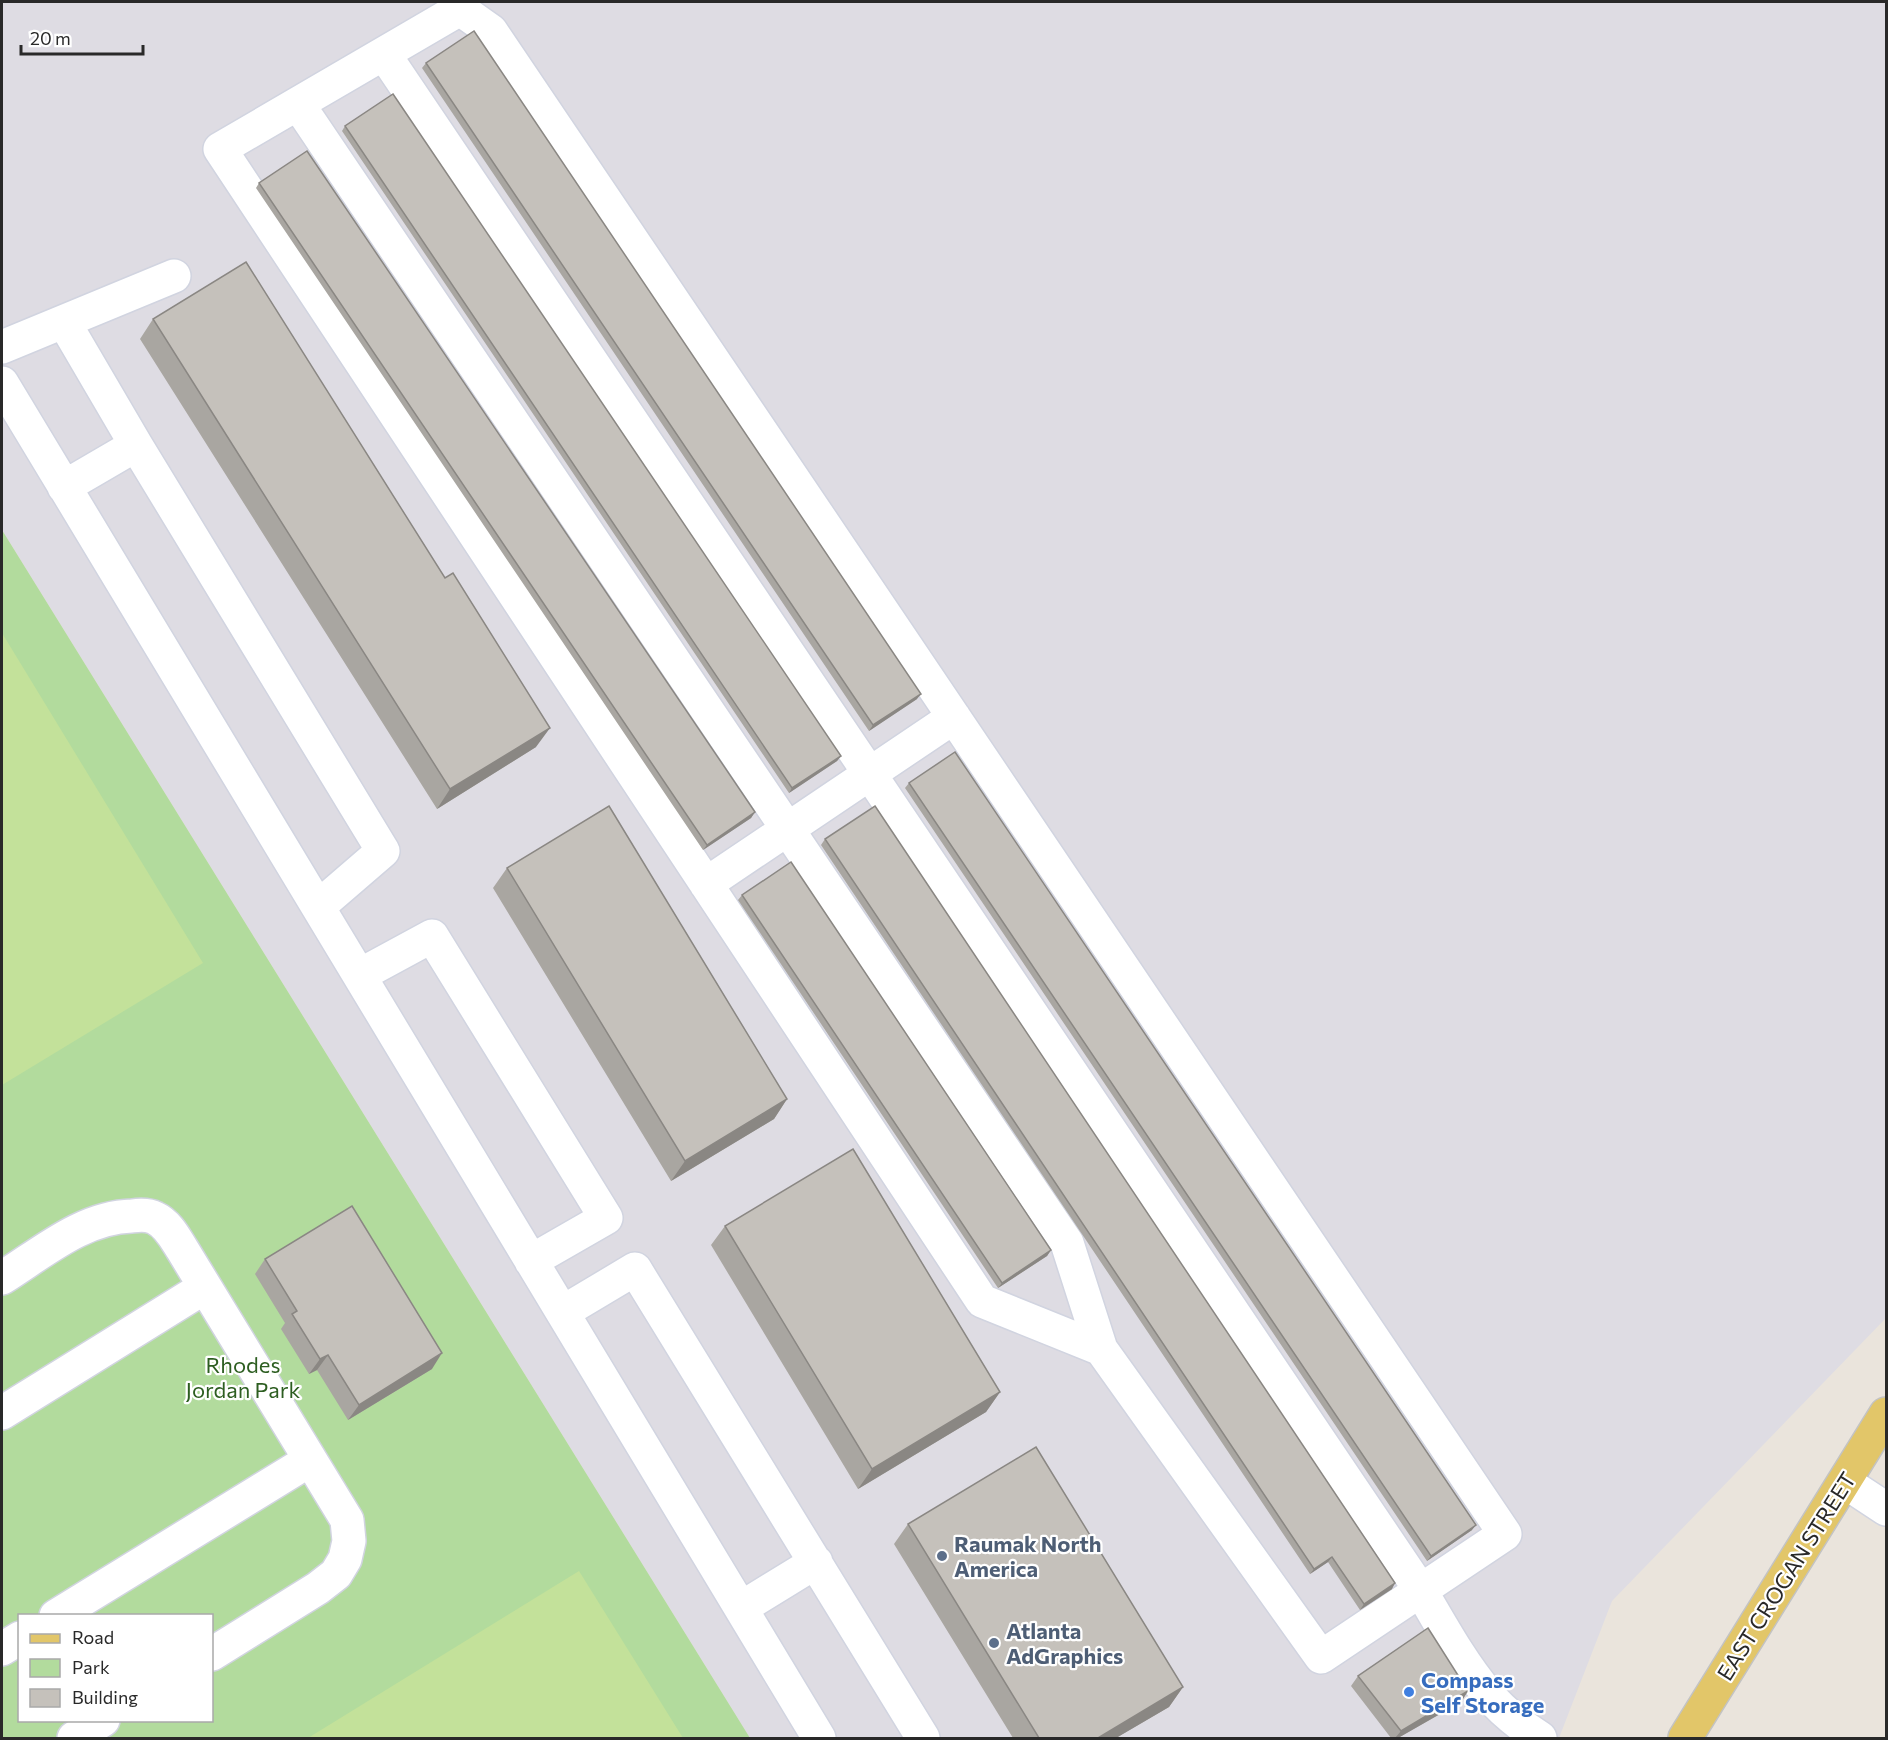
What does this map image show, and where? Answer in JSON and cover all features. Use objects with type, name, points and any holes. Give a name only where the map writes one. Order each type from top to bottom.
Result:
[{"type":"main road","name":"EAST CROGAN STREET","points":[[1685,1738],[1887,1414]]},
{"type":"lane","points":[[298,104],[1067,1244],[1101,1349],[1321,1657],[1505,1534],[491,31],[460,9],[220,149],[981,1301],[1101,1349]]},
{"type":"lane","points":[[384,54],[1421,1591],[1449,1638],[1487,1692],[1504,1711],[1540,1738]]},
{"type":"lane","points":[[2,347],[174,276]]},
{"type":"lane","points":[[64,321],[136,445],[384,851],[318,907]]},
{"type":"lane","points":[[2,383],[819,1738]]},
{"type":"lane","points":[[64,487],[136,445]]},
{"type":"lane","points":[[706,884],[954,717]]},
{"type":"lane","points":[[360,975],[432,936],[606,1218],[531,1261]]},
{"type":"lane","points":[[2,1278],[79,1229],[97,1221],[139,1215],[155,1218],[167,1226],[347,1520],[349,1541],[345,1559],[336,1574],[318,1588],[213,1653]]},
{"type":"lane","points":[[563,1312],[636,1269],[923,1738]]},
{"type":"lane","points":[[2,1413],[205,1287]]},
{"type":"lane","points":[[59,1614],[310,1460]]},
{"type":"lane","points":[[1845,1482],[1887,1509]]},
{"type":"lane","points":[[741,1608],[816,1562]]},
{"type":"lane","points":[[2,1649],[18,1639]]},
{"type":"lane","points":[[74,1738],[100,1722]]},
{"type":"shaded area","points":[[2,2],[1886,2],[1886,1318],[1612,1601],[1559,1738],[750,1738],[2,530]]},
{"type":"green space","name":"Rhodes Jordan Park","points":[[2,530],[750,1738],[2,1738]]},
{"type":"green space","points":[[2,633],[203,963],[2,1085]]},
{"type":"green space","points":[[579,1571],[683,1738],[308,1738]]},
{"type":"building","points":[[474,31],[921,694],[873,725],[426,63]]},
{"type":"building","points":[[393,94],[841,756],[792,788],[345,126]]},
{"type":"building","points":[[307,151],[755,812],[707,845],[259,183]]},
{"type":"building","points":[[246,262],[445,578],[453,573],[550,728],[450,789],[153,319]]},
{"type":"building","points":[[955,752],[1476,1525],[1431,1556],[909,783]]},
{"type":"building","points":[[609,806],[787,1099],[685,1161],[507,868]]},
{"type":"building","points":[[875,806],[1395,1583],[1364,1604],[1332,1557],[1314,1569],[825,839]]},
{"type":"building","points":[[791,862],[1051,1250],[1002,1283],[742,895]]},
{"type":"building","points":[[853,1149],[1000,1392],[872,1469],[725,1226]]},
{"type":"building","points":[[352,1206],[442,1353],[359,1405],[328,1355],[320,1359],[292,1314],[297,1311],[265,1259]]},
{"type":"building","points":[[1036,1447],[1183,1687],[1098,1738],[1039,1738],[908,1524]]},
{"type":"building","points":[[1428,1628],[1468,1691],[1401,1731],[1358,1676]]},
{"type":"place","name":"Raumak North America","points":[[942,1556]]},
{"type":"place","name":"Atlanta AdGraphics","points":[[994,1643]]},
{"type":"place","name":"Compass Self Storage","points":[[1409,1692]]}]
